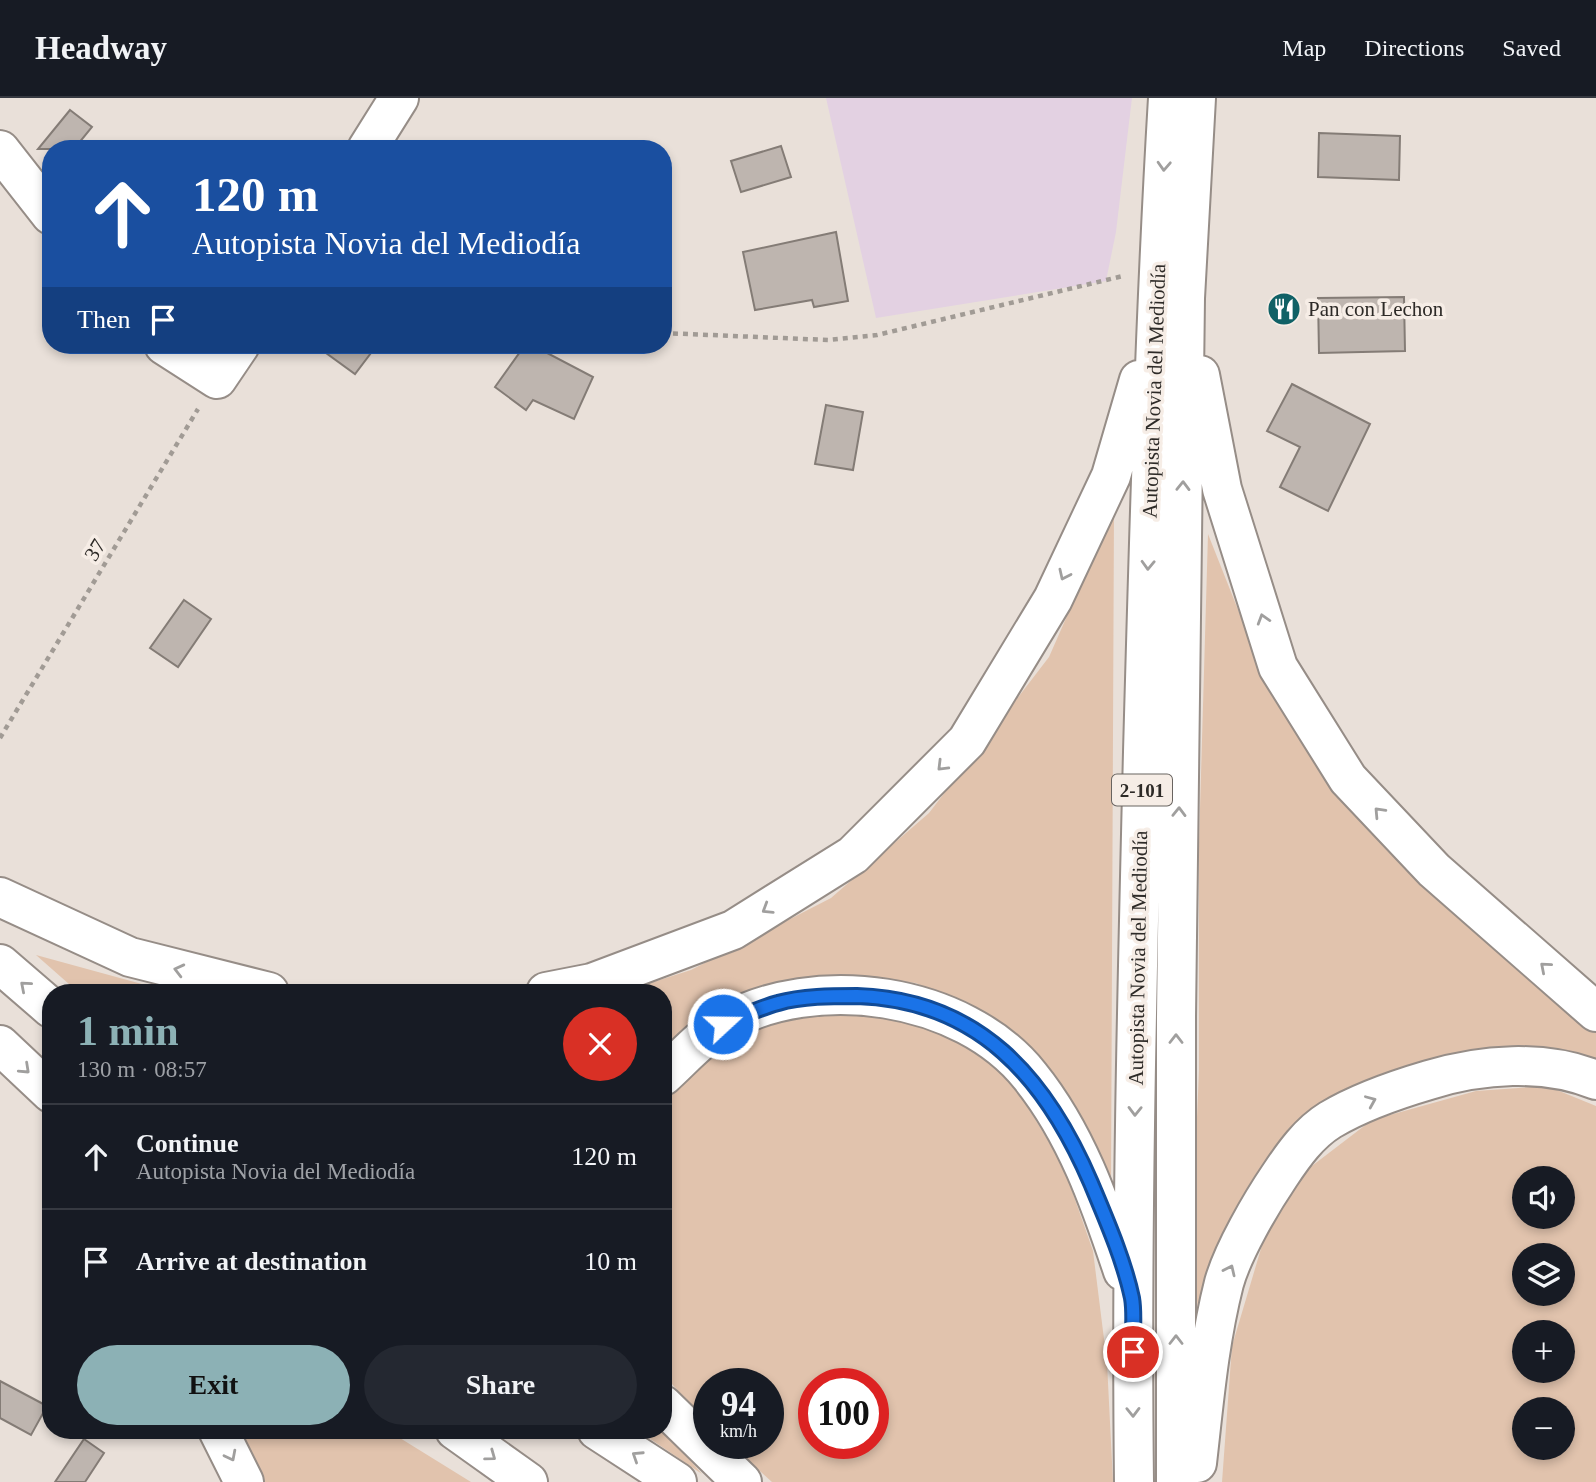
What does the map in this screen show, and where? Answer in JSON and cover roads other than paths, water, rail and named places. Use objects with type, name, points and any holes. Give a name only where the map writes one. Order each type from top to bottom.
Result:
[{"type":"main road","points":[[373,140],[399,98]]},
{"type":"main road","name":"Autopista Novia del Mediodía","points":[[1134,1482],[1132,1299],[1136,1024],[1155,328],[1168,98]]},
{"type":"main road","name":"Autopista Novia del Mediodía","points":[[1176,1482],[1176,1031],[1185,298],[1196,98]]},
{"type":"main road","points":[[0,150],[42,204]]},
{"type":"main road","points":[[1185,298],[1223,489],[1278,667],[1348,779],[1433,870],[1596,1012]]},
{"type":"main road","points":[[592,984],[733,930],[853,855],[967,741],[1053,599],[1111,476],[1155,328]]},
{"type":"main road","points":[[178,354],[216,379],[234,354]]},
{"type":"main road","points":[[0,897],[131,957],[237,984]]},
{"type":"main road","points":[[0,964],[42,1000]]},
{"type":"main road","points":[[672,1068],[723,1024],[779,1002],[831,996],[877,997],[931,1008],[975,1029],[1029,1074],[1070,1136],[1104,1214],[1132,1299]]},
{"type":"main road","points":[[0,1045],[42,1085]]},
{"type":"main road","points":[[1195,1482],[1207,1369],[1225,1281],[1263,1201],[1308,1137],[1329,1121],[1360,1106],[1444,1075],[1486,1068],[1531,1065],[1596,1080]]},
{"type":"main road","points":[[672,1414],[742,1482]]},
{"type":"main road","points":[[222,1439],[244,1482]]},
{"type":"main road","points":[[468,1439],[528,1482]]},
{"type":"main road","points":[[611,1439],[677,1482]]},
{"type":"place","name":"Pan con Lechon","points":[[1284,309]]}]
